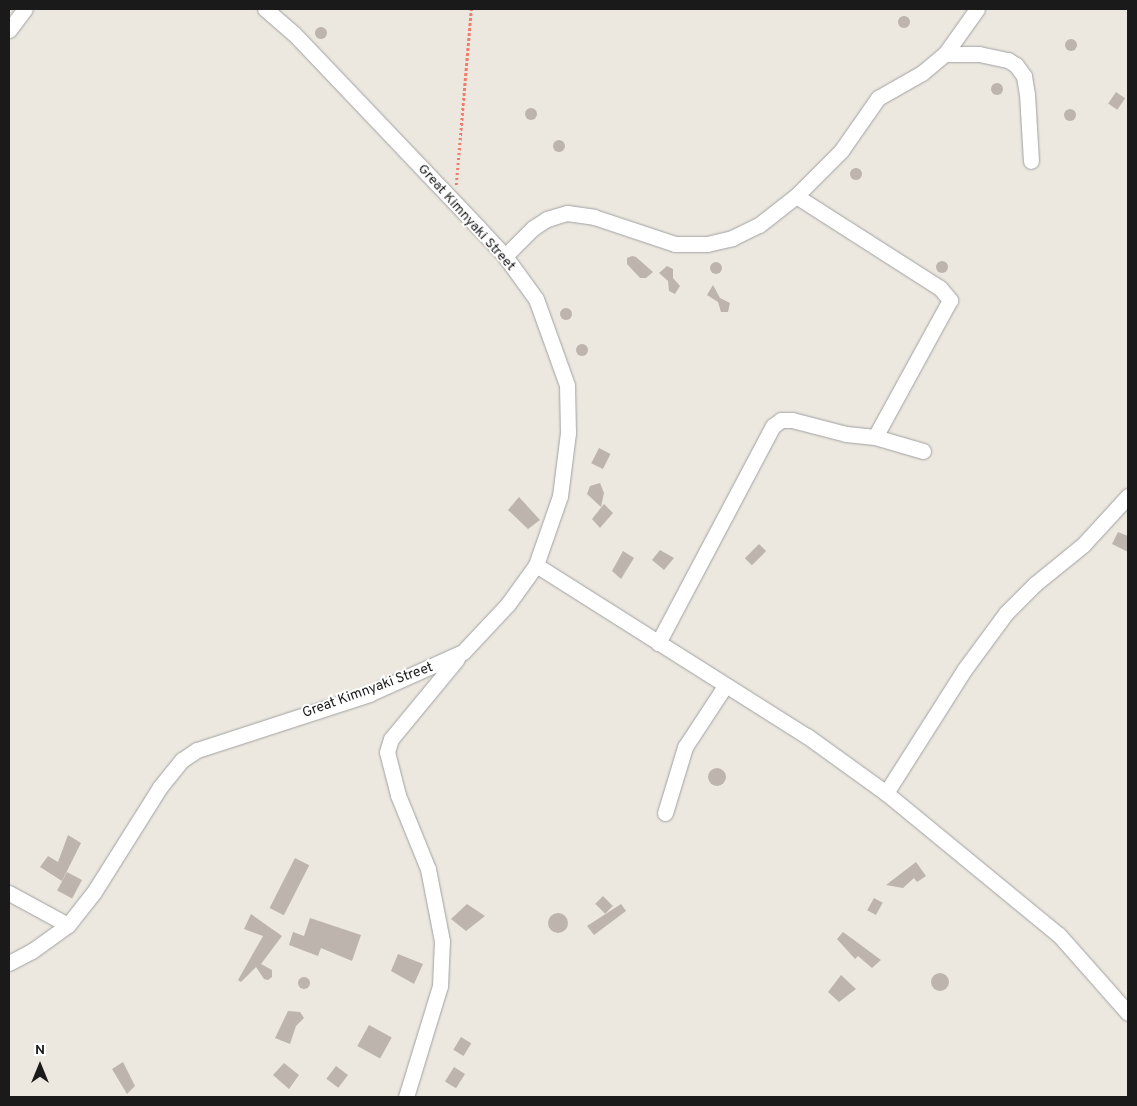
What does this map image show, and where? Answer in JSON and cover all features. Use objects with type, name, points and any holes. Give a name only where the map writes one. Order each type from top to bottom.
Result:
[{"type":"street","points":[[9,30],[25,9]]},
{"type":"street","name":"Great Kimnyaki Street","points":[[9,963],[32,951],[68,925],[94,892],[160,787],[182,760],[197,750],[369,694],[463,652],[508,604],[536,564],[560,496],[568,433],[566,385],[536,299],[505,256],[293,33],[265,9]]},
{"type":"street","points":[[505,256],[533,228],[548,219],[568,213],[594,217],[675,244],[707,244],[732,238],[759,225],[796,196],[841,151],[878,98],[922,73],[945,54],[977,9]]},
{"type":"street","points":[[945,54],[979,54],[1008,60],[1016,65],[1024,76],[1027,94],[1031,161]]},
{"type":"street","points":[[796,196],[940,288],[950,300],[875,437]]},
{"type":"street","points":[[658,643],[774,426],[781,420],[792,420],[840,432],[875,437],[923,451]]},
{"type":"street","points":[[886,793],[964,670],[1006,613],[1035,584],[1083,545],[1128,496]]},
{"type":"street","points":[[536,564],[725,686],[807,736],[886,793],[1059,934],[1128,1013]]},
{"type":"street","points":[[406,1097],[440,986],[442,941],[428,869],[398,795],[387,752],[391,738],[463,652]]},
{"type":"street","points":[[665,813],[685,747],[725,686]]},
{"type":"street","points":[[9,893],[68,925]]},
{"type":"path","points":[[454,204],[471,9]]},
{"type":"building","points":[[902,16],[906,16],[910,22],[906,28],[902,28],[898,24],[898,20]]},
{"type":"building","points":[[319,27],[323,27],[327,33],[323,39],[319,39],[315,35],[315,31]]},
{"type":"building","points":[[1069,39],[1073,39],[1077,45],[1073,51],[1069,51],[1065,47],[1065,43]]},
{"type":"building","points":[[995,83],[999,83],[1003,89],[999,95],[995,95],[991,91],[991,87]]},
{"type":"building","points":[[1116,92],[1125,98],[1117,110],[1108,104]]},
{"type":"building","points":[[529,108],[533,108],[537,114],[533,120],[529,120],[525,116],[525,112]]},
{"type":"building","points":[[1068,109],[1072,109],[1076,115],[1072,121],[1068,121],[1064,117],[1064,113]]},
{"type":"building","points":[[557,140],[561,140],[565,146],[561,152],[557,152],[553,148],[553,144]]},
{"type":"building","points":[[854,168],[858,168],[862,174],[858,180],[854,180],[850,176],[850,172]]},
{"type":"building","points":[[636,257],[653,272],[646,278],[640,278],[627,264],[627,258]]},
{"type":"building","points":[[940,261],[944,261],[948,267],[944,273],[940,273],[936,269],[936,265]]},
{"type":"building","points":[[714,262],[718,262],[722,268],[718,274],[714,274],[710,270],[710,266]]},
{"type":"building","points":[[667,266],[673,269],[673,278],[680,286],[675,294],[669,291],[668,281],[659,273]]},
{"type":"building","points":[[713,285],[720,298],[730,303],[728,312],[721,312],[718,302],[707,295]]},
{"type":"building","points":[[564,308],[568,308],[572,314],[568,320],[564,320],[560,316],[560,312]]},
{"type":"building","points":[[580,344],[584,344],[588,350],[584,356],[580,356],[576,352],[576,348]]},
{"type":"building","points":[[599,448],[611,454],[603,469],[591,463]]},
{"type":"building","points":[[600,483],[604,493],[601,507],[587,494],[590,486]]},
{"type":"building","points":[[519,497],[540,520],[528,529],[508,510]]},
{"type":"building","points":[[604,504],[613,513],[600,528],[592,519]]},
{"type":"building","points":[[1118,532],[1128,536],[1128,552],[1112,544]]},
{"type":"building","points":[[759,544],[766,551],[752,565],[745,558]]},
{"type":"building","points":[[660,550],[674,558],[664,570],[652,560]]},
{"type":"building","points":[[623,551],[634,558],[621,579],[612,571]]},
{"type":"building","points":[[717,768],[723,771],[726,777],[723,783],[717,786],[711,783],[708,777],[711,771]]},
{"type":"building","points":[[68,835],[81,843],[62,881],[40,867],[48,856],[58,862]]},
{"type":"building","points":[[295,858],[309,865],[284,915],[270,908]]},
{"type":"building","points":[[916,862],[926,876],[917,882],[914,878],[903,888],[886,885]]},
{"type":"building","points":[[67,872],[82,880],[72,899],[57,891]]},
{"type":"building","points":[[603,896],[613,906],[605,914],[595,904]]},
{"type":"building","points":[[874,898],[883,903],[876,915],[867,910]]},
{"type":"building","points":[[467,904],[485,916],[466,931],[451,919]]},
{"type":"building","points":[[621,904],[626,911],[594,935],[587,926]]},
{"type":"building","points":[[558,913],[565,916],[568,923],[565,930],[558,933],[551,930],[548,923],[551,916]]},
{"type":"building","points":[[251,914],[282,936],[261,964],[272,970],[272,977],[268,980],[264,979],[256,967],[241,982],[238,980],[263,936],[244,929]]},
{"type":"building","points":[[310,918],[361,935],[352,961],[321,948],[318,956],[289,945],[293,932],[304,936]]},
{"type":"building","points":[[843,932],[881,960],[872,968],[858,956],[855,959],[837,939]]},
{"type":"building","points":[[398,954],[423,964],[414,984],[391,971]]},
{"type":"building","points":[[940,973],[946,976],[949,982],[946,988],[940,991],[934,988],[931,982],[934,976]]},
{"type":"building","points":[[841,975],[856,989],[839,1002],[828,992]]},
{"type":"building","points":[[302,977],[306,977],[310,983],[306,989],[302,989],[298,985],[298,981]]},
{"type":"building","points":[[288,1011],[300,1012],[304,1018],[296,1026],[290,1044],[275,1038]]},
{"type":"building","points":[[369,1025],[392,1038],[380,1059],[357,1046]]},
{"type":"building","points":[[461,1037],[471,1043],[464,1056],[453,1050]]},
{"type":"building","points":[[123,1062],[135,1086],[127,1094],[112,1069]]},
{"type":"building","points":[[284,1063],[299,1075],[289,1089],[273,1075]]},
{"type":"building","points":[[336,1066],[348,1075],[338,1088],[326,1079]]},
{"type":"building","points":[[454,1067],[465,1074],[456,1088],[445,1081]]}]
